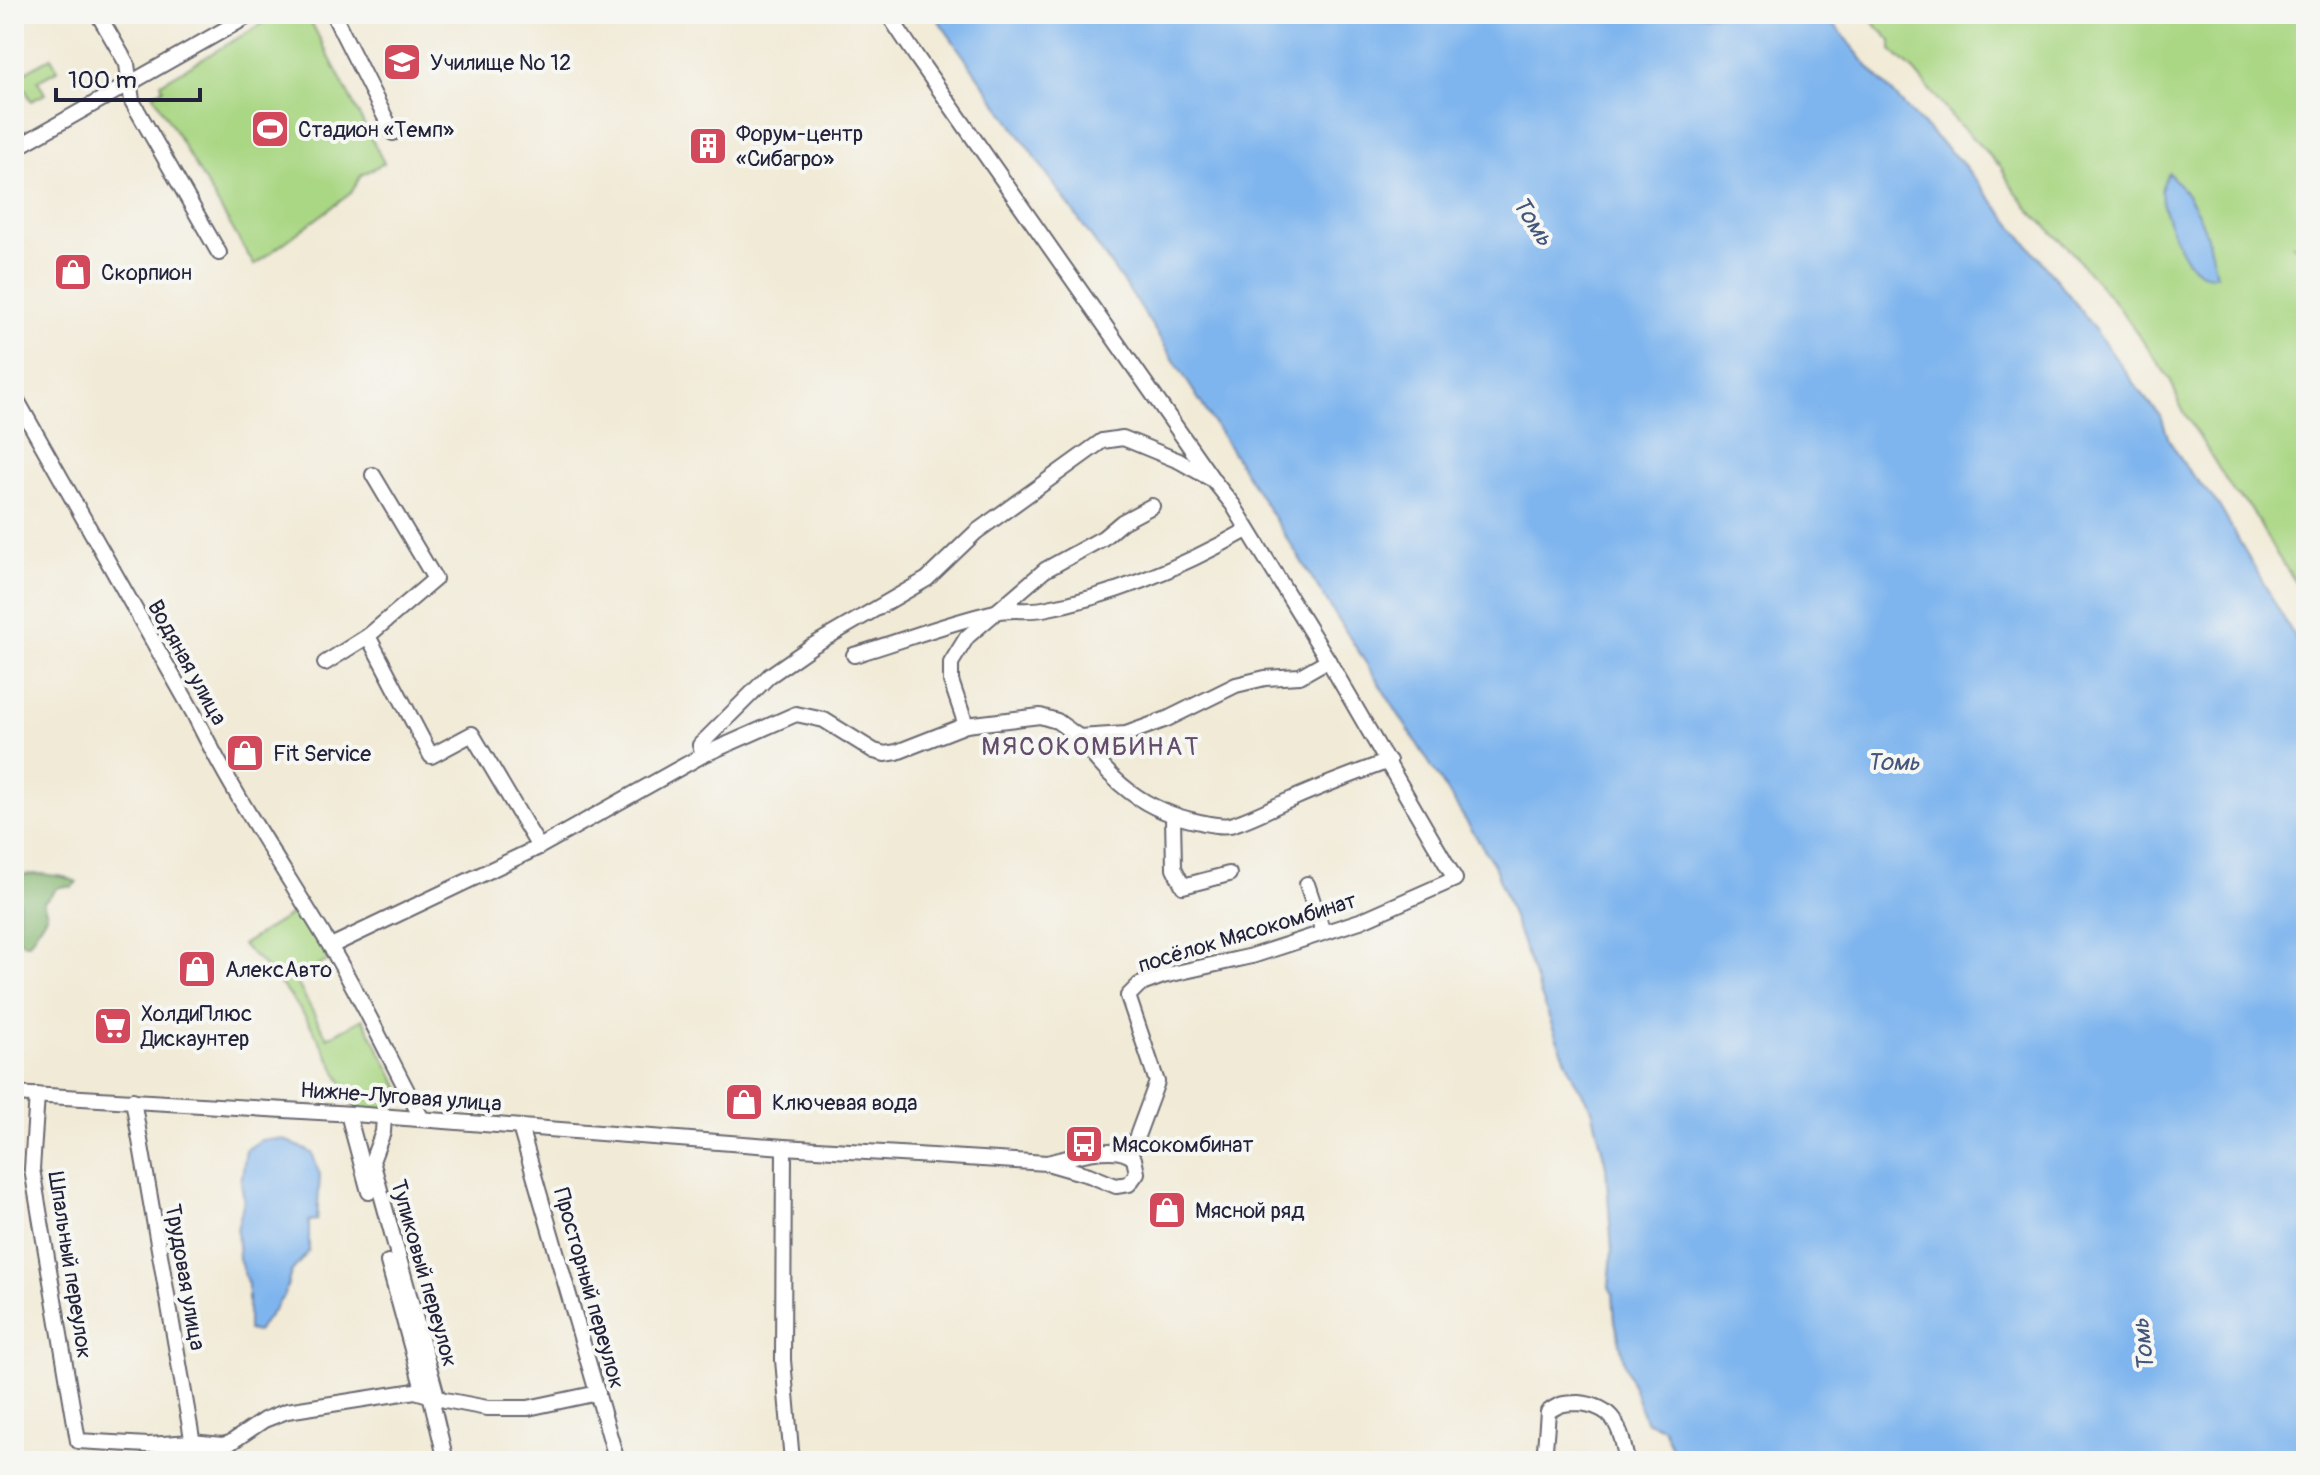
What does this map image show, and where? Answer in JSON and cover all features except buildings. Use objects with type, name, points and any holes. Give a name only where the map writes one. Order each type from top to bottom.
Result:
[{"type":"street","points":[[98,14],[127,64],[132,101],[219,253]]},
{"type":"street","points":[[14,149],[252,14]]},
{"type":"street","points":[[333,14],[393,133]]},
{"type":"street","points":[[888,14],[1213,480]]},
{"type":"street","name":"Водяная улица","points":[[14,395],[213,753],[301,902],[331,946],[422,1119]]},
{"type":"street","name":"посёлок Мясокомбинат","points":[[703,755],[700,745],[769,676],[812,646],[927,579],[976,532],[1102,441],[1123,438],[1179,461],[1213,480],[1233,505],[1328,660],[1455,879],[1360,921],[1252,956],[1163,976],[1139,985],[1128,996],[1157,1082],[1130,1155]]},
{"type":"street","points":[[325,663],[368,636],[435,579],[373,475]]},
{"type":"street","points":[[966,725],[951,681],[951,663],[967,637],[1045,570],[1152,506]]},
{"type":"street","points":[[854,655],[998,611],[1040,610],[1095,597],[1161,574],[1247,530]]},
{"type":"street","points":[[368,636],[431,756],[472,734],[539,847]]},
{"type":"street","points":[[1079,737],[1126,734],[1167,719],[1236,685],[1265,678],[1300,676],[1328,660]]},
{"type":"street","points":[[331,946],[539,847],[703,755],[796,714],[824,720],[874,751],[885,754],[966,725],[1040,716],[1057,721],[1079,737],[1100,767],[1118,784],[1173,817],[1222,826],[1389,761]]},
{"type":"street","points":[[1173,817],[1174,868],[1183,886],[1229,874]]},
{"type":"street","points":[[1307,884],[1323,932]]},
{"type":"street","name":"Нижне-Луговая улица","points":[[14,1094],[384,1116],[784,1147],[1047,1163]]},
{"type":"street","name":"Шпальный переулок","points":[[37,1095],[32,1169],[78,1441]]},
{"type":"street","name":"Трудовая улица","points":[[133,1100],[196,1461]]},
{"type":"street","name":"Тупиковый переулок","points":[[348,1114],[430,1394]]},
{"type":"street","name":"Тупиковый переулок","points":[[384,1116],[383,1132],[372,1161],[430,1394]]},
{"type":"street","name":"Просторный переулок","points":[[520,1127],[617,1461]]},
{"type":"street","points":[[784,1147],[783,1360],[792,1461]]},
{"type":"street","points":[[1105,1152],[1130,1155],[1137,1173],[1129,1184],[1123,1186],[1047,1163],[1105,1152]]},
{"type":"street","name":"Тупиковый переулок","points":[[78,1441],[222,1445],[264,1420],[287,1411],[389,1393],[415,1391],[487,1408],[528,1408],[598,1393]]},
{"type":"street","points":[[430,1394],[446,1461]]},
{"type":"street","points":[[1544,1461],[1548,1412],[1561,1402],[1594,1404],[1610,1413],[1622,1434],[1627,1461]]},
{"type":"green space","name":"Стадион «Темп»","points":[[279,14],[307,14],[384,163],[361,175],[351,193],[254,265],[153,94],[163,89],[161,83]]},
{"type":"green space","points":[[1865,14],[2306,14],[2306,245],[2293,245],[2306,254],[2306,597],[2275,552],[2250,507],[2234,493],[2181,407],[2171,381],[2118,306],[2069,249],[2029,209],[2001,167],[1953,118],[1915,72],[1891,50],[1891,41]]},
{"type":"green space","points":[[51,57],[58,70],[38,81],[45,94],[31,101],[19,76]]},
{"type":"green space","points":[[41,874],[77,882],[72,887],[58,888],[43,902],[47,914],[29,943],[23,943],[19,938],[19,900],[14,900],[14,875]]},
{"type":"green space","points":[[298,910],[329,960],[295,979],[327,1038],[363,1019],[402,1092],[388,1109],[356,1110],[295,1002],[280,982],[242,945]]},
{"type":"water","name":"Томь","points":[[934,14],[1826,14],[1866,64],[1962,163],[2073,300],[2161,416],[2169,440],[2187,469],[2218,504],[2306,657],[2306,1461],[1677,1461],[1663,1428],[1645,1421],[1624,1361],[1615,1321],[1613,1294],[1609,1287],[1612,1251],[1606,1166],[1592,1109],[1575,1081],[1555,1034],[1494,865],[1137,302]]},
{"type":"water","points":[[2169,173],[2188,196],[2201,220],[2216,275],[2204,274],[2196,269],[2177,242],[2162,198],[2162,188]]},
{"type":"water","points":[[283,1139],[312,1153],[320,1175],[317,1220],[309,1221],[309,1251],[291,1272],[285,1294],[257,1332],[248,1330],[248,1285],[239,1259],[237,1230],[244,1200],[241,1182],[246,1150],[261,1140]]},
{"type":"place","name":"Училище № 12","points":[[402,62]]},
{"type":"place","name":"Стадион «Темп»","points":[[270,129]]},
{"type":"place","name":"Форум-центр «Сибагро»","points":[[708,146]]},
{"type":"place","name":"Скорпион","points":[[73,272]]},
{"type":"place","name":"Fit Service","points":[[245,753]]},
{"type":"place","name":"АлексАвто","points":[[197,969]]},
{"type":"place","name":"ХолдиПлюс Дискаунтер","points":[[113,1026]]},
{"type":"place","name":"Ключевая вода","points":[[744,1102]]},
{"type":"place","name":"Мясокомбинат","points":[[1084,1144]]},
{"type":"place","name":"Мясной ряд","points":[[1167,1210]]},
{"type":"district","name":"МЯСОКОМБИНАТ","points":[[1091,746]]}]
